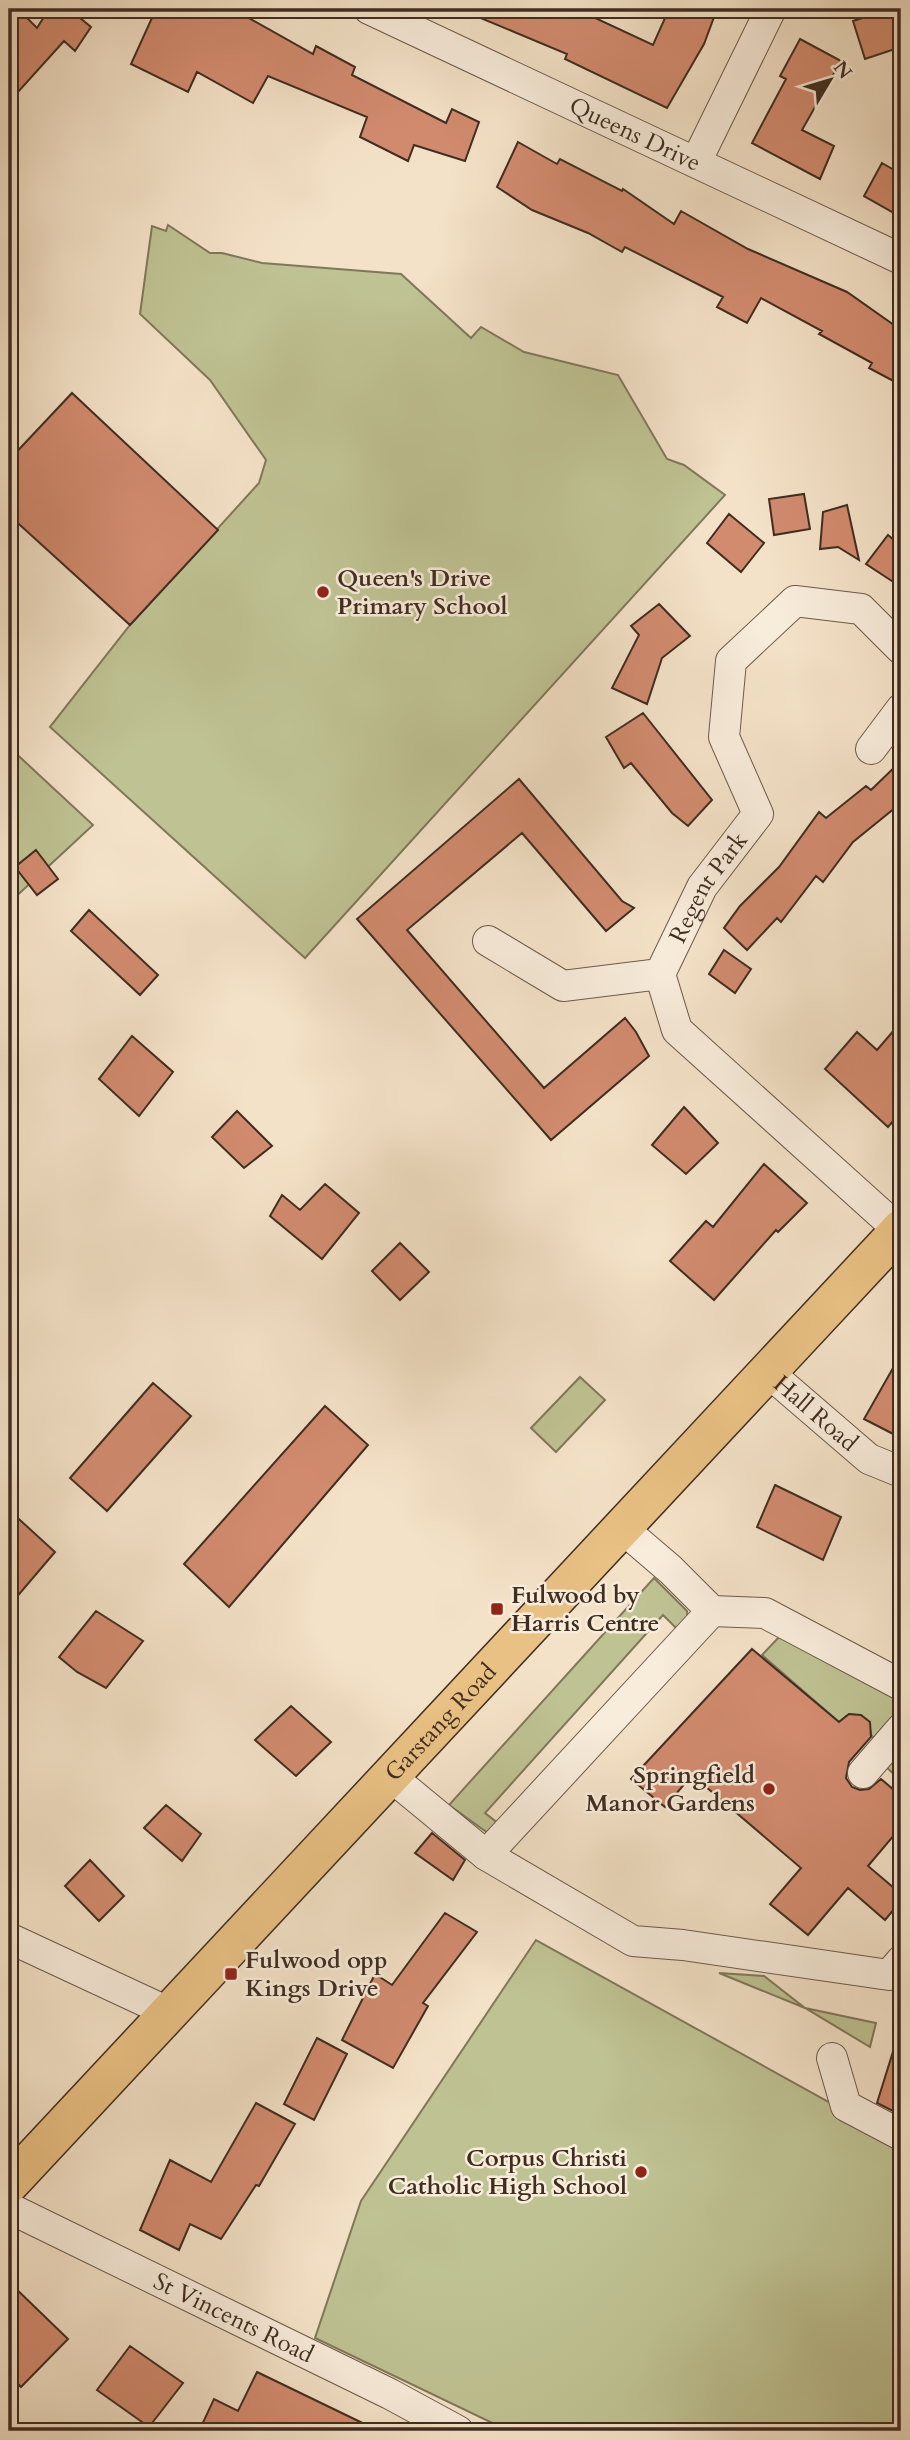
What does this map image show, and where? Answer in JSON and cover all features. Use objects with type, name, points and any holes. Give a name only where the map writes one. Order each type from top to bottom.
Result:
[{"type":"highway","name":"Garstang Road","points":[[9,2184],[900,1230]]},
{"type":"street","name":"Queens Drive","points":[[369,9],[901,259]]},
{"type":"street","points":[[696,162],[771,9]]},
{"type":"street","name":"Regent Park","points":[[900,1230],[677,1030],[660,974],[702,887],[758,814],[724,737],[732,661],[795,601],[861,609],[901,649]]},
{"type":"street","points":[[871,749],[901,709]]},
{"type":"street","points":[[488,941],[563,986],[660,974]]},
{"type":"street","name":"Hall Road","points":[[768,1372],[869,1459],[901,1472]]},
{"type":"street","points":[[622,1528],[671,1570],[712,1611],[765,1613],[901,1685]]},
{"type":"street","points":[[486,1855],[712,1611]]},
{"type":"street","points":[[863,1773],[901,1729]]},
{"type":"street","points":[[390,1776],[486,1855],[633,1941],[683,1945],[889,1975],[901,1961]]},
{"type":"street","points":[[9,1938],[168,2012]]},
{"type":"street","points":[[832,2058],[846,2106],[901,2135]]},
{"type":"street","name":"St Vincents Road","points":[[9,2208],[390,2394],[458,2431]]},
{"type":"green space","name":"Queen's Drive Primary School","points":[[168,225],[210,253],[222,253],[262,263],[401,274],[471,338],[481,327],[524,352],[618,375],[667,459],[684,465],[725,495],[305,958],[50,727],[130,625],[259,483],[266,460],[210,380],[140,314],[152,226],[166,231]]},
{"type":"green space","points":[[9,747],[93,825],[9,903]]},
{"type":"green space","points":[[580,1377],[605,1400],[556,1452],[531,1428]]},
{"type":"green space","points":[[654,1578],[687,1611],[688,1623],[679,1631],[663,1615],[485,1813],[503,1827],[492,1836],[449,1805]]},
{"type":"green space","points":[[781,1635],[901,1692],[901,1715],[878,1742],[871,1735],[869,1722],[861,1716],[849,1714],[839,1722],[762,1655]]},
{"type":"green space","points":[[901,1741],[901,1781],[883,1764]]},
{"type":"green space","name":"Corpus Christi Catholic High School","points":[[536,1940],[901,2142],[901,2431],[509,2431],[315,2338],[361,2201]]},
{"type":"green space","points":[[719,1973],[764,1976],[805,2008]]},
{"type":"green space","points":[[805,2008],[876,2023],[870,2047]]},
{"type":"building","points":[[9,9],[18,9],[37,28],[49,9],[69,9],[91,27],[75,51],[64,41],[9,102]]},
{"type":"building","points":[[156,9],[221,9],[236,16],[238,12],[313,54],[316,46],[355,67],[352,75],[446,123],[452,109],[479,122],[465,161],[414,145],[408,161],[360,137],[367,117],[268,76],[253,103],[197,72],[188,92],[131,64]]},
{"type":"building","points":[[459,9],[576,9],[653,45],[669,9],[717,9],[704,44],[667,108],[565,59],[567,54]]},
{"type":"building","points":[[891,9],[901,9],[901,47],[865,59],[853,21]]},
{"type":"building","points":[[800,39],[841,61],[802,130],[834,146],[820,179],[752,143],[786,79],[780,76]]},
{"type":"building","points":[[518,142],[557,164],[560,159],[622,191],[623,189],[674,224],[681,211],[748,249],[847,292],[901,330],[901,385],[869,368],[872,363],[819,334],[822,331],[761,298],[747,323],[717,307],[723,297],[625,247],[622,252],[588,233],[532,210],[497,187]]},
{"type":"building","points":[[882,163],[901,174],[901,217],[864,196]]},
{"type":"building","points":[[72,393],[218,530],[130,625],[9,515],[9,460]]},
{"type":"building","points":[[804,494],[810,529],[774,535],[769,499]]},
{"type":"building","points":[[847,505],[859,560],[838,547],[820,549],[823,512]]},
{"type":"building","points":[[729,514],[764,543],[741,572],[707,543]]},
{"type":"building","points":[[888,535],[901,546],[901,587],[866,564]]},
{"type":"building","points":[[659,604],[690,636],[662,658],[647,704],[612,688],[639,635],[631,626]]},
{"type":"building","points":[[643,713],[712,800],[688,826],[672,813],[631,763],[624,768],[606,737]]},
{"type":"building","points":[[901,761],[901,803],[853,842],[823,882],[816,876],[781,922],[777,918],[747,950],[724,928],[740,906],[779,867],[819,812],[826,818],[866,786],[871,790]]},
{"type":"building","points":[[519,779],[622,901],[634,908],[606,931],[522,833],[407,930],[544,1088],[625,1018],[636,1032],[649,1056],[551,1140],[357,919]]},
{"type":"building","points":[[36,850],[58,879],[37,895],[15,867]]},
{"type":"building","points":[[89,910],[158,975],[140,995],[71,931]]},
{"type":"building","points":[[724,950],[751,969],[735,993],[709,974]]},
{"type":"building","points":[[901,1022],[901,1112],[888,1127],[825,1069],[857,1032],[877,1050]]},
{"type":"building","points":[[132,1036],[173,1072],[139,1116],[99,1079]]},
{"type":"building","points":[[684,1107],[718,1143],[686,1174],[652,1145]]},
{"type":"building","points":[[237,1111],[272,1146],[244,1168],[212,1137]]},
{"type":"building","points":[[764,1164],[807,1203],[778,1232],[776,1230],[714,1300],[670,1261],[706,1221],[713,1227]]},
{"type":"building","points":[[325,1184],[359,1213],[322,1259],[270,1216],[282,1195],[300,1210]]},
{"type":"building","points":[[400,1243],[429,1272],[400,1300],[372,1271]]},
{"type":"building","points":[[901,1354],[901,1438],[864,1419]]},
{"type":"building","points":[[153,1383],[191,1416],[107,1511],[70,1478]]},
{"type":"building","points":[[325,1406],[368,1445],[229,1607],[184,1564]]},
{"type":"building","points":[[775,1485],[841,1517],[823,1560],[757,1527]]},
{"type":"building","points":[[9,1510],[55,1552],[9,1606]]},
{"type":"building","points":[[96,1611],[143,1641],[106,1688],[77,1672],[59,1657]]},
{"type":"building","name":"Springfield Manor Gardens","points":[[752,1649],[839,1722],[849,1714],[861,1715],[870,1722],[871,1737],[849,1762],[846,1778],[852,1787],[860,1790],[869,1789],[881,1779],[901,1796],[901,1827],[868,1866],[901,1894],[901,1901],[885,1920],[848,1888],[808,1935],[770,1904],[801,1868],[692,1775],[665,1807],[631,1779]]},
{"type":"building","points":[[291,1706],[331,1742],[296,1776],[255,1740]]},
{"type":"building","points":[[166,1805],[201,1834],[182,1861],[144,1828]]},
{"type":"building","points":[[432,1833],[465,1860],[453,1880],[415,1853]]},
{"type":"building","points":[[90,1860],[124,1896],[99,1921],[65,1886]]},
{"type":"building","points":[[445,1913],[477,1932],[423,2003],[428,2006],[393,2068],[342,2040],[375,1974],[392,1985]]},
{"type":"building","points":[[317,2038],[347,2054],[314,2120],[284,2104]]},
{"type":"building","points":[[896,2042],[901,2043],[901,2115],[877,2103]]},
{"type":"building","points":[[256,2103],[295,2124],[259,2186],[256,2185],[221,2239],[190,2224],[179,2250],[140,2230],[170,2160],[211,2182]]},
{"type":"building","points":[[9,2282],[68,2339],[21,2387],[9,2375]]},
{"type":"building","points":[[130,2346],[183,2383],[149,2427],[97,2390]]},
{"type":"building","points":[[257,2372],[379,2431],[199,2431],[214,2399],[238,2411]]},
{"type":"place","name":"Queen's Drive Primary School","points":[[323,592]]},
{"type":"place","name":"Fulwood by Harris Centre","points":[[497,1609]]},
{"type":"place","name":"Springfield Manor Gardens","points":[[769,1789]]},
{"type":"place","name":"Fulwood opp Kings Drive","points":[[231,1974]]},
{"type":"place","name":"Corpus Christi Catholic High School","points":[[641,2172]]}]
